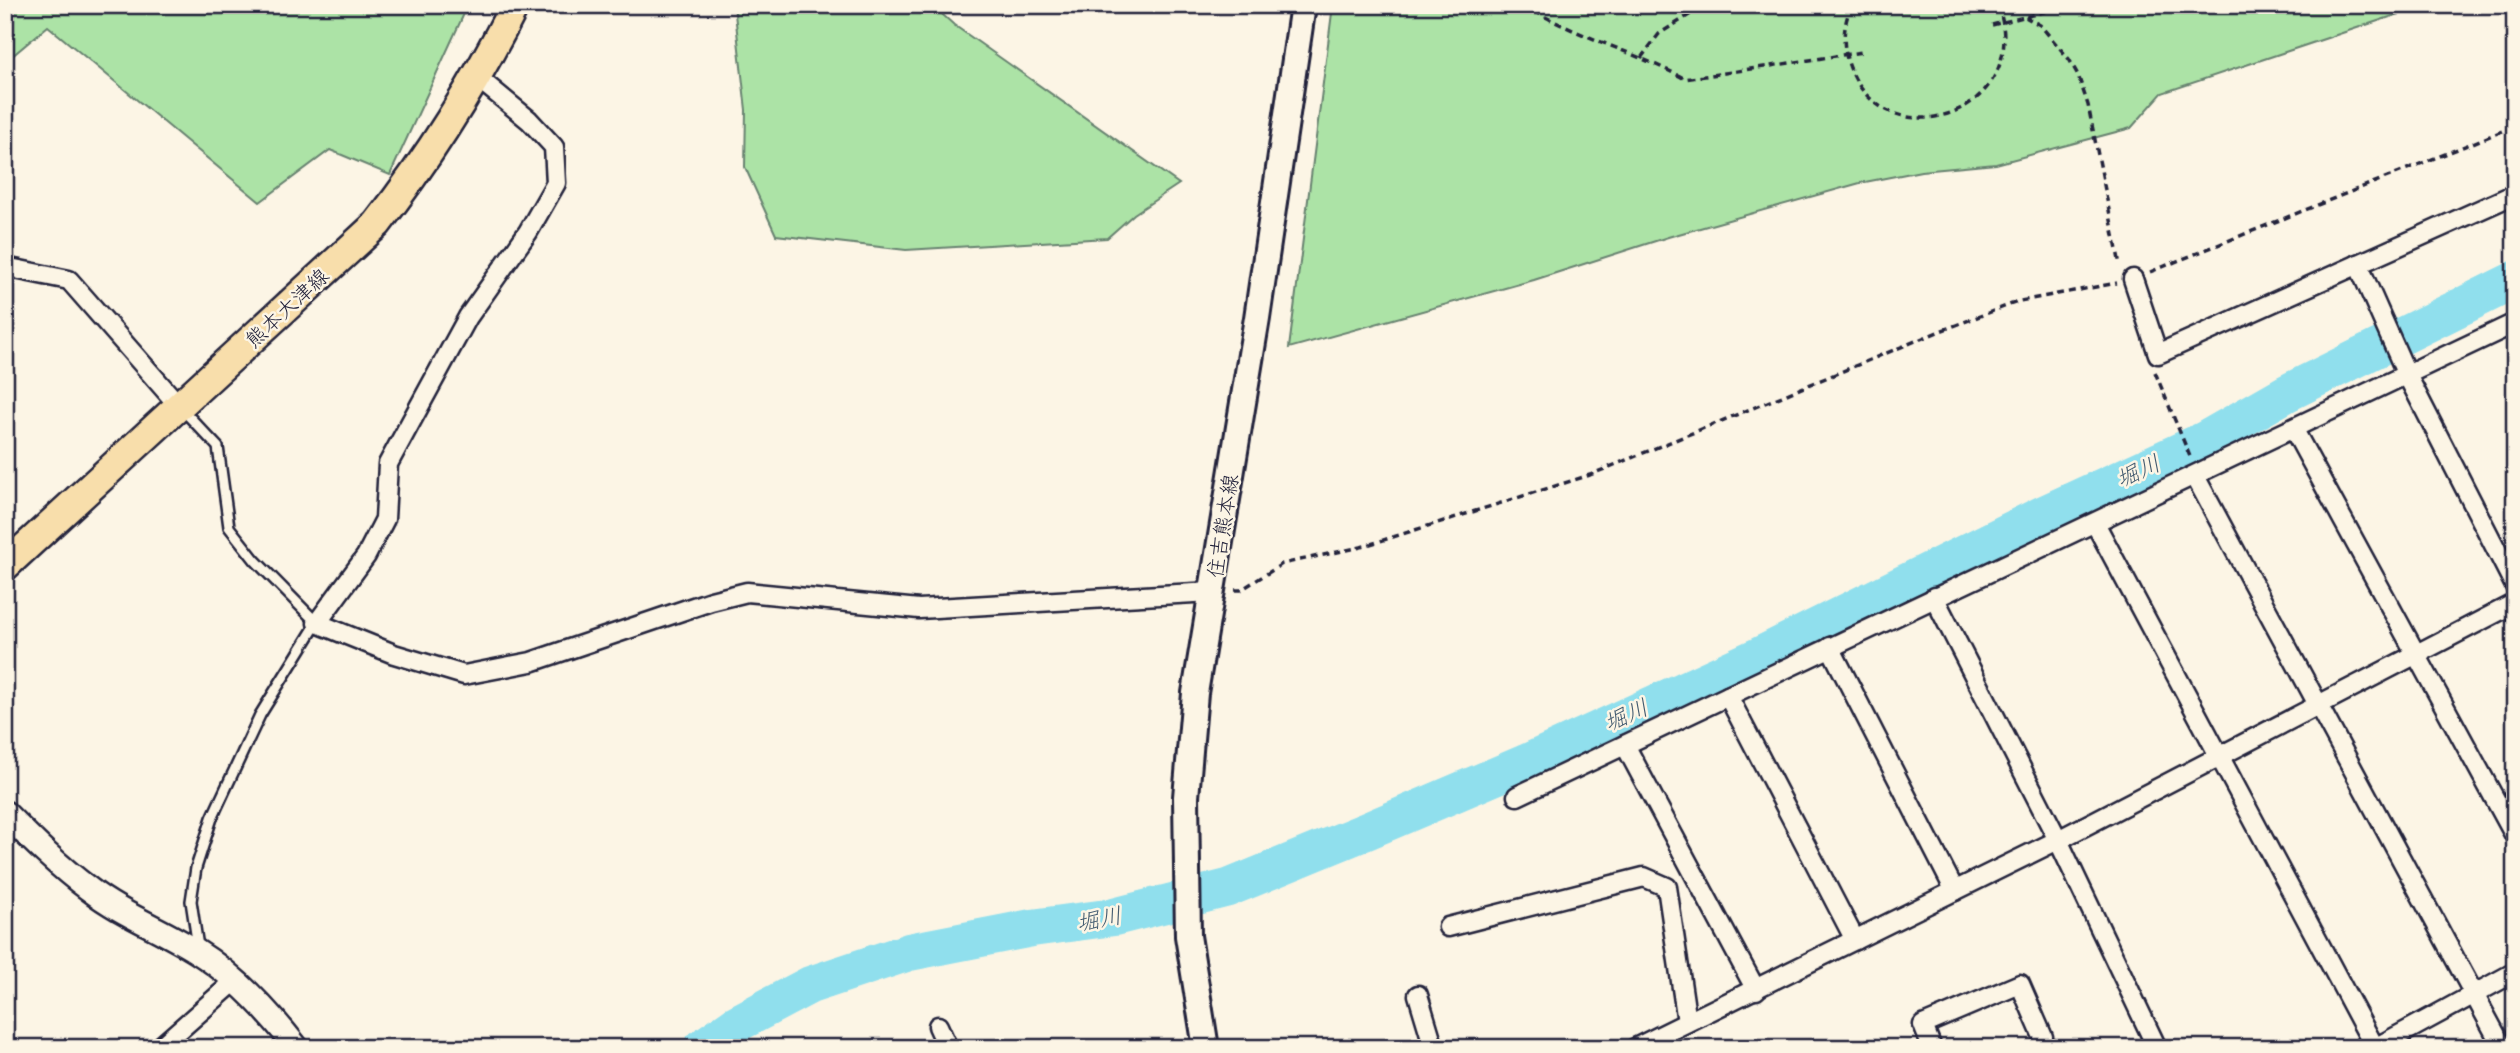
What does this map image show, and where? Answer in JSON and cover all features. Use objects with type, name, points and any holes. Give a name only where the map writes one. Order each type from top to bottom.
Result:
[{"type":"main road","name":"熊本大津線","points":[[5,566],[377,224],[422,166],[478,78],[514,5]]},
{"type":"main road","name":"住吉熊本線","points":[[1206,1048],[1188,936],[1186,797],[1195,693],[1303,5]]},
{"type":"street","points":[[478,78],[529,120],[554,147],[556,183],[528,232],[468,317],[419,405],[388,464],[385,519],[366,556],[317,623],[394,654],[464,675],[531,662],[711,601],[747,592],[919,609],[1212,592]]},
{"type":"street","points":[[2128,280],[2158,354],[2515,194]]},
{"type":"street","points":[[2358,264],[2407,375],[2515,586]]},
{"type":"street","points":[[5,267],[69,280],[180,407]]},
{"type":"street","points":[[1517,796],[1934,597],[2095,525],[2196,474],[2294,430],[2515,323]]},
{"type":"street","points":[[2294,430],[2515,836]]},
{"type":"street","points":[[2196,474],[2502,1048]]},
{"type":"street","points":[[2095,525],[2375,1048],[2515,972]]},
{"type":"street","points":[[1934,597],[2058,840],[2157,1048]]},
{"type":"street","points":[[1635,1048],[1678,1033],[1756,990],[2058,840],[2515,603]]},
{"type":"street","points":[[1830,646],[1955,891]]},
{"type":"street","points":[[1728,696],[1855,940]]},
{"type":"street","points":[[1625,745],[1756,990]]},
{"type":"street","points":[[5,813],[51,859],[91,891],[198,952],[235,981],[276,1021],[297,1048]]},
{"type":"street","points":[[1448,927],[1644,877],[1667,887],[1678,1033]]},
{"type":"street","points":[[159,1048],[235,981]]},
{"type":"street","points":[[1932,1048],[1923,1025],[2021,984],[2043,1037]]},
{"type":"street","points":[[1418,995],[1434,1048]]},
{"type":"street","points":[[938,1026],[948,1048]]},
{"type":"lane","points":[[180,407],[218,447],[229,527],[255,560],[317,623],[260,715],[212,818],[196,867],[191,901],[198,952]]},
{"type":"path","points":[[1524,5],[1558,26],[1641,58],[1685,79],[1804,63],[1862,52]]},
{"type":"path","points":[[1641,58],[1659,34],[1705,5]]},
{"type":"path","points":[[1852,5],[1844,33],[1846,54],[1855,79],[1883,107],[1908,117],[1934,118],[1959,111],[1990,86],[2005,49],[2004,23],[1998,5]]},
{"type":"path","points":[[2027,18],[2035,5]]},
{"type":"path","points":[[1992,25],[2071,5]]},
{"type":"path","points":[[2027,18],[2040,25],[2069,59],[2081,83],[2128,280]]},
{"type":"path","points":[[1212,592],[1241,590],[1282,564],[1361,547],[1590,475],[1940,331],[2020,301],[2128,280],[2515,126]]},
{"type":"path","points":[[2174,421],[2196,474]]},
{"type":"green space","points":[[5,5],[468,5],[390,175],[330,150],[260,202],[48,26],[5,62]]},
{"type":"green space","points":[[734,5],[932,5],[954,25],[1179,184],[1134,214],[1107,238],[906,250],[776,235],[745,167],[746,110]]},
{"type":"green space","points":[[1333,5],[2426,5],[2162,93],[2131,128],[1996,164],[1921,171],[1860,183],[1668,237],[1534,280],[1289,348]]},
{"type":"waterway","name":"堀川","points":[[702,1048],[736,1024],[810,985],[909,952],[1032,928],[1114,917],[1228,888],[1369,830],[1526,763],[1759,656],[2042,515],[2205,440],[2287,393],[2515,280]]}]
